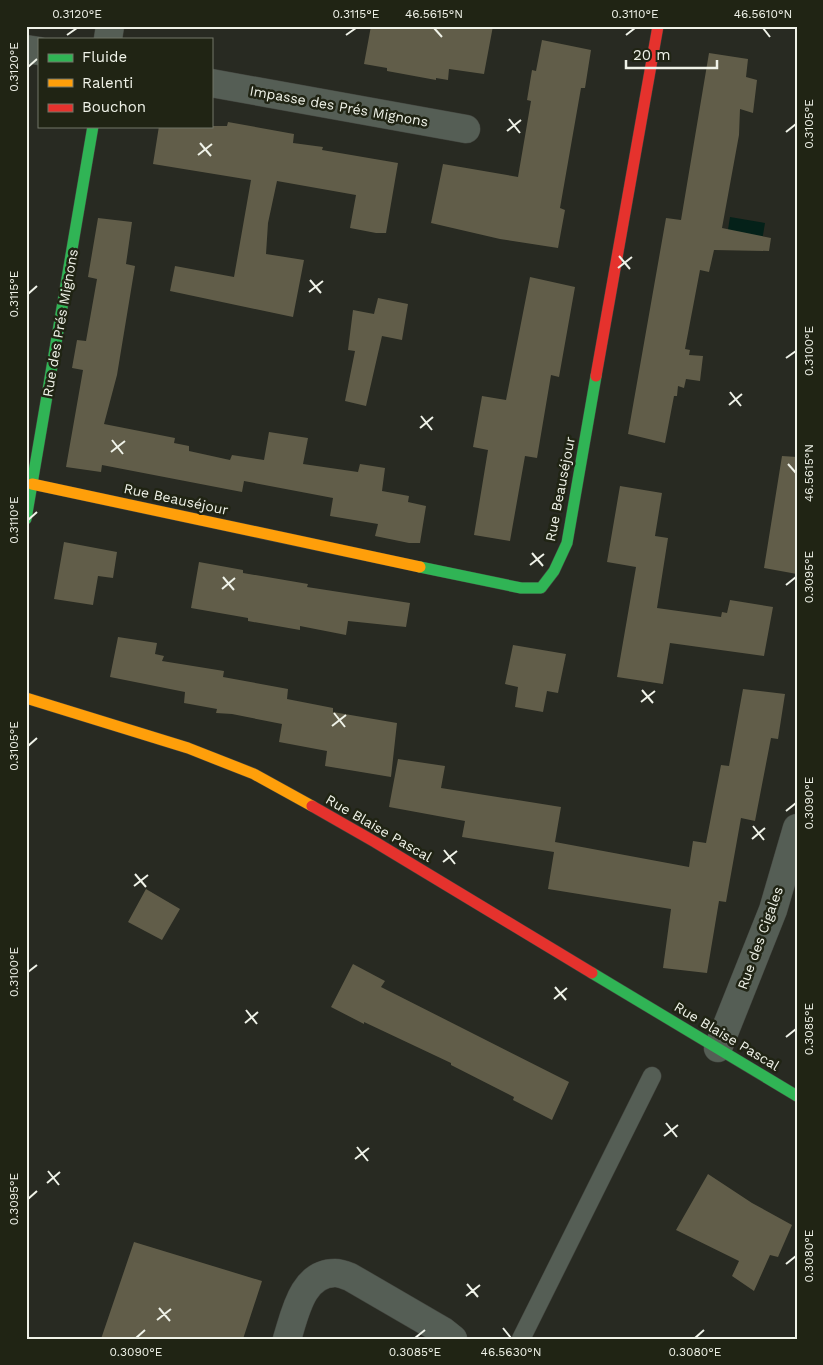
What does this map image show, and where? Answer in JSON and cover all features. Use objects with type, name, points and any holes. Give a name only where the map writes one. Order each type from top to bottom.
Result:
[{"type":"street","name":"Rue Beauséjour","points":[[32,484],[521,588],[541,588],[554,571],[567,544],[658,26]]},
{"type":"street","name":"Impasse des Prés Mignons","points":[[212,83],[466,129]]},
{"type":"street","name":"Rue des Prés Mignons","points":[[26,520],[93,128]]},
{"type":"street","name":"Rue Blaise Pascal","points":[[26,698],[188,748],[254,774],[375,842],[797,1096]]},
{"type":"street","name":"Rue des Cigales","points":[[718,1048],[773,910],[797,828]]},
{"type":"street","points":[[287,1339],[300,1300],[308,1286],[321,1276],[335,1273],[350,1277],[443,1331],[453,1339]]},
{"type":"lane","points":[[521,1339],[652,1076]]},
{"type":"water","points":[[730,217],[765,223],[762,241],[727,236]]},
{"type":"building","points":[[371,26],[493,26],[484,74],[449,69],[448,80],[436,78],[436,80],[387,71],[387,68],[364,64]]},
{"type":"building","points":[[542,40],[591,50],[585,88],[581,88],[560,208],[565,210],[558,248],[500,239],[431,223],[443,164],[518,177],[531,101],[527,100],[532,70],[536,71]]},
{"type":"building","points":[[709,53],[748,59],[746,77],[757,80],[753,113],[740,109],[739,135],[722,228],[771,238],[769,251],[714,250],[709,272],[700,270],[685,349],[690,350],[689,355],[703,356],[700,381],[686,379],[684,388],[678,386],[677,396],[674,396],[665,443],[628,434],[666,218],[681,220]]},
{"type":"building","points":[[228,122],[294,134],[293,143],[323,147],[322,150],[398,163],[386,233],[350,228],[356,195],[277,181],[268,223],[266,254],[304,260],[293,317],[170,291],[175,266],[234,277],[251,180],[153,164],[159,128],[212,128],[212,126],[227,126]]},
{"type":"building","points":[[98,218],[132,222],[126,264],[135,266],[117,375],[104,424],[175,438],[174,443],[189,446],[189,451],[230,460],[232,455],[264,460],[269,432],[308,438],[303,464],[358,472],[360,464],[385,468],[382,491],[409,496],[408,502],[426,506],[420,543],[409,543],[375,536],[378,524],[330,516],[333,498],[244,481],[242,492],[102,465],[101,472],[66,467],[83,370],[72,368],[77,340],[86,341],[97,279],[88,277]]},
{"type":"building","points":[[530,277],[575,287],[559,377],[551,375],[537,458],[525,456],[510,541],[474,535],[488,450],[473,447],[482,396],[506,400]]},
{"type":"building","points":[[378,298],[408,304],[402,340],[382,336],[366,406],[345,401],[355,351],[348,350],[353,310],[374,314]]},
{"type":"building","points":[[782,456],[797,457],[797,574],[764,568]]},
{"type":"building","points":[[620,486],[662,493],[655,536],[668,538],[657,608],[721,617],[722,612],[727,613],[730,600],[773,607],[764,656],[670,643],[663,684],[617,677],[636,567],[607,562]]},
{"type":"building","points":[[64,542],[117,552],[113,578],[98,576],[93,605],[54,599]]},
{"type":"building","points":[[199,562],[243,570],[243,573],[308,584],[307,587],[410,603],[406,627],[348,621],[346,635],[300,626],[300,630],[248,621],[248,618],[191,608]]},
{"type":"building","points":[[118,637],[157,643],[155,654],[164,656],[162,661],[224,671],[223,677],[288,689],[287,699],[333,708],[333,712],[397,723],[391,777],[325,766],[327,751],[279,742],[282,724],[232,714],[216,713],[217,709],[184,703],[185,692],[110,677]]},
{"type":"building","points":[[513,645],[566,654],[558,693],[547,691],[543,712],[515,707],[518,687],[505,684]]},
{"type":"building","points":[[743,689],[785,694],[778,739],[771,738],[755,821],[741,818],[726,902],[719,901],[707,973],[663,968],[671,909],[548,889],[554,852],[462,837],[465,821],[389,807],[398,759],[445,766],[441,788],[561,807],[555,842],[689,867],[693,841],[706,843],[721,765],[729,766]]},
{"type":"building","points":[[146,889],[180,909],[162,940],[128,922]]},
{"type":"building","points":[[353,964],[385,981],[381,987],[569,1082],[552,1120],[513,1100],[514,1097],[451,1065],[451,1063],[331,1007]]},
{"type":"building","points":[[708,1174],[752,1203],[792,1225],[778,1257],[770,1255],[754,1291],[732,1276],[739,1261],[676,1230]]},
{"type":"building","points":[[134,1242],[262,1281],[243,1339],[101,1339]]},
{"type":"traffic: fast","points":[[26,519],[93,128]]},
{"type":"traffic: fast","points":[[420,567],[521,588],[541,588],[554,571],[567,543],[596,376]]},
{"type":"traffic: fast","points":[[592,973],[797,1096]]},
{"type":"traffic: slow","points":[[32,484],[420,567]]},
{"type":"traffic: slow","points":[[26,698],[188,748],[254,774],[312,806]]},
{"type":"traffic: jam","points":[[596,376],[658,26]]},
{"type":"traffic: jam","points":[[312,806],[592,973]]}]
